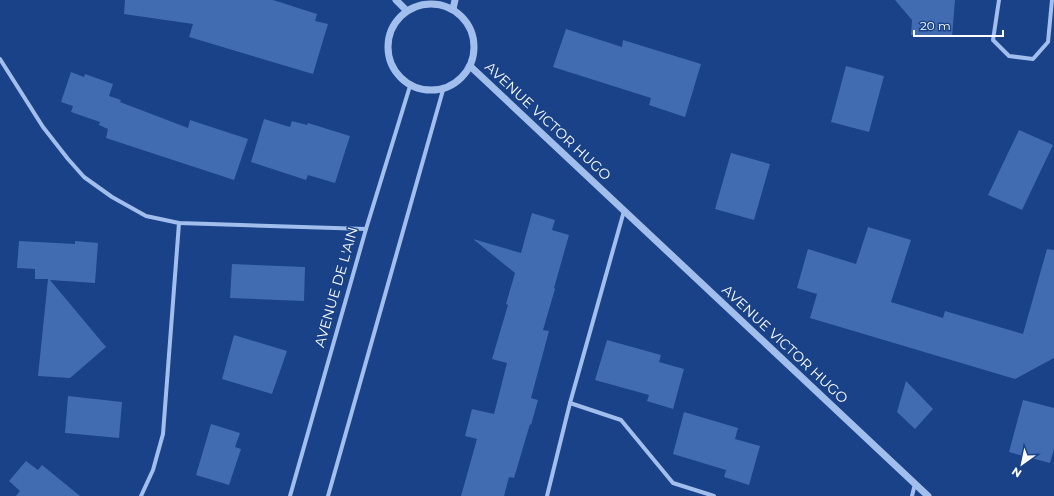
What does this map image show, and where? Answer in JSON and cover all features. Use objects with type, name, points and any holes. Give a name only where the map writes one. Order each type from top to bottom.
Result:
[{"type":"street","points":[[396,0],[407,11]]},
{"type":"street","points":[[453,9],[455,0]]},
{"type":"street","points":[[999,0],[993,40],[1009,56],[1033,59],[1048,42],[1052,0]]},
{"type":"street","points":[[423,4],[438,4],[453,9],[463,18],[470,28],[474,41],[474,54],[464,77],[443,90],[420,90],[410,86],[399,78],[392,67],[387,54],[391,28],[399,17],[409,9],[423,4]]},
{"type":"street","points":[[0,59],[43,127],[84,177],[112,198],[146,216],[179,223],[366,229]]},
{"type":"street","name":"AVENUE VICTOR HUGO","points":[[470,66],[928,496]]},
{"type":"street","name":"AVENUE DE L'AIN","points":[[290,496],[366,229],[410,86]]},
{"type":"street","points":[[328,496],[443,90]]},
{"type":"street","points":[[547,496],[570,403],[625,210]]},
{"type":"street","points":[[141,496],[153,470],[164,434],[179,223]]},
{"type":"street","points":[[570,403],[621,420],[673,483],[714,496]]},
{"type":"street","points":[[912,496],[915,484]]},
{"type":"building","points":[[125,0],[273,0],[317,14],[315,21],[328,24],[313,74],[189,37],[193,24],[124,14]]},
{"type":"building","points":[[895,0],[955,0],[952,37],[911,35],[912,20]]},
{"type":"building","points":[[566,29],[622,47],[623,40],[701,64],[685,117],[649,105],[651,98],[553,67]]},
{"type":"building","points":[[846,66],[884,76],[869,132],[831,122]]},
{"type":"building","points":[[71,72],[84,77],[85,74],[113,84],[109,96],[121,100],[120,102],[188,128],[190,120],[248,139],[234,180],[106,138],[108,129],[99,125],[100,122],[71,112],[73,106],[61,102]]},
{"type":"building","points":[[264,119],[290,127],[292,121],[307,125],[308,123],[350,136],[335,183],[308,175],[306,180],[251,162]]},
{"type":"building","points":[[1019,130],[1053,145],[1022,210],[988,195]]},
{"type":"building","points":[[731,153],[770,164],[754,220],[715,209]]},
{"type":"building","points":[[532,213],[555,220],[552,230],[569,235],[543,330],[549,331],[531,398],[538,400],[514,478],[509,477],[504,496],[461,496],[477,439],[465,436],[472,409],[494,414],[507,363],[492,359],[508,305],[506,304],[515,273],[473,239],[521,253]]},
{"type":"building","points":[[868,227],[911,240],[891,302],[943,318],[945,311],[1023,334],[1047,249],[1054,250],[1054,358],[1015,379],[810,318],[817,294],[797,288],[808,249],[856,264]]},
{"type":"building","points":[[19,241],[75,244],[75,241],[98,243],[95,283],[50,280],[106,347],[70,378],[38,376],[48,279],[35,279],[35,269],[17,268]]},
{"type":"building","points":[[232,264],[305,267],[304,301],[230,298]]},
{"type":"building","points":[[234,335],[287,351],[272,394],[222,379]]},
{"type":"building","points":[[607,340],[661,355],[659,362],[684,369],[673,409],[647,401],[649,395],[595,380]]},
{"type":"building","points":[[906,381],[933,409],[915,429],[897,412]]},
{"type":"building","points":[[68,396],[122,402],[119,438],[65,433]]},
{"type":"building","points":[[1023,400],[1054,408],[1054,449],[1050,463],[1009,452]]},
{"type":"building","points":[[684,412],[738,428],[735,439],[760,446],[749,485],[724,477],[726,470],[673,454]]},
{"type":"building","points":[[211,424],[240,433],[235,447],[241,449],[229,485],[196,475]]},
{"type":"building","points":[[26,461],[38,470],[42,465],[80,496],[16,496],[20,491],[9,481]]}]
